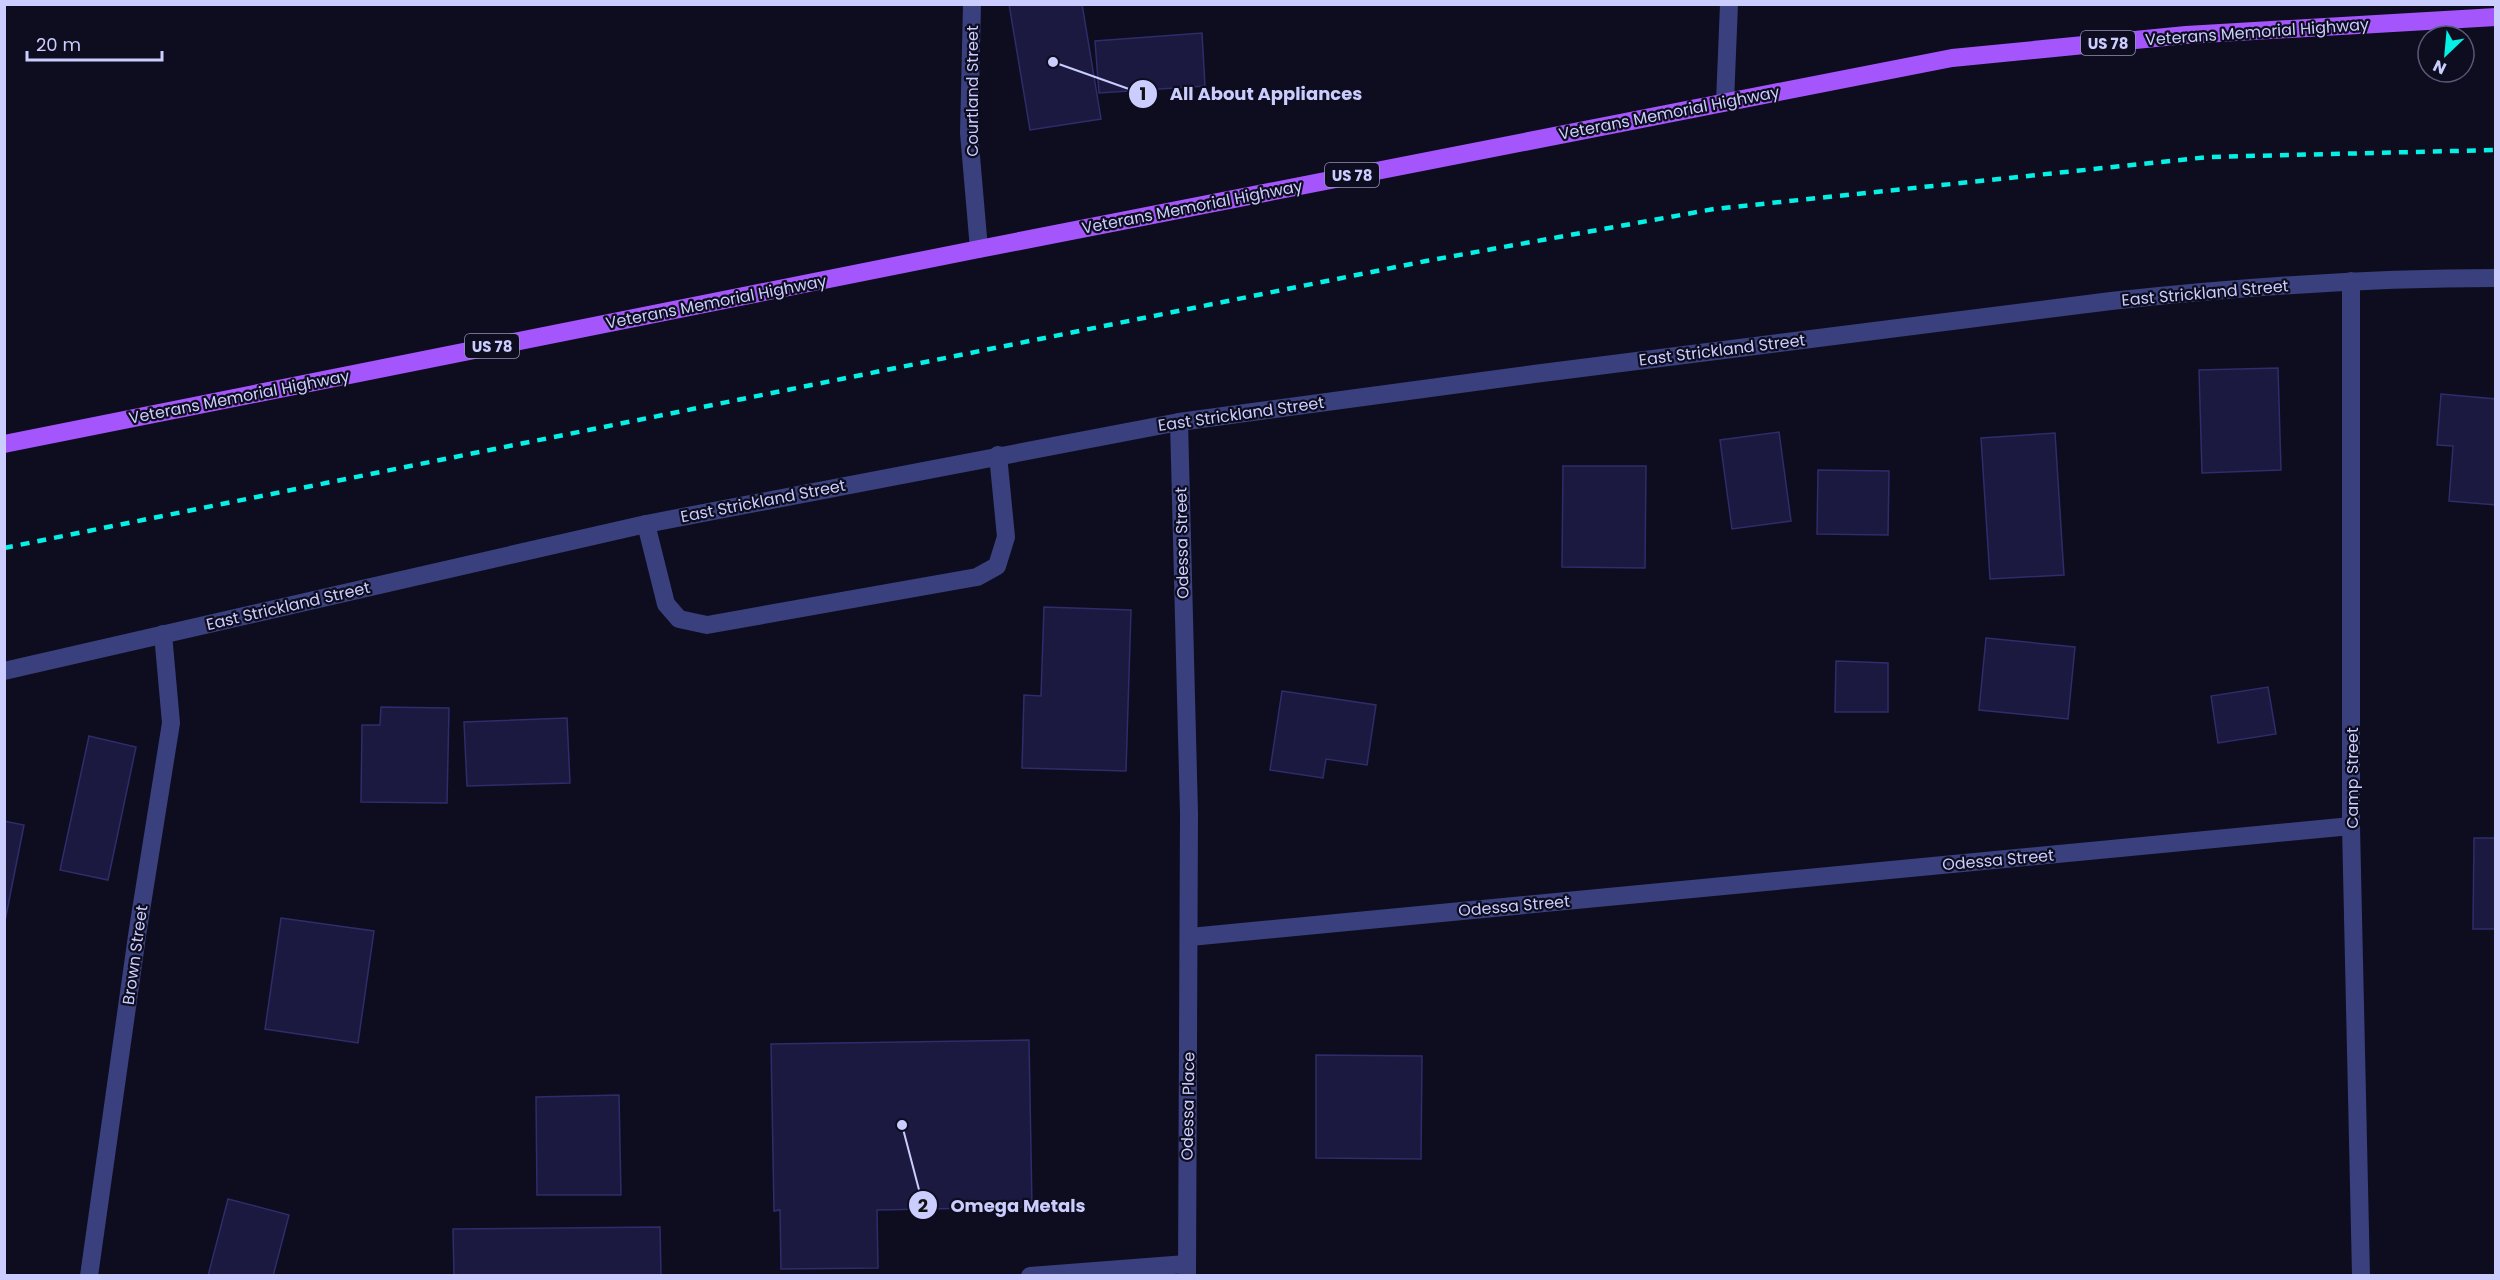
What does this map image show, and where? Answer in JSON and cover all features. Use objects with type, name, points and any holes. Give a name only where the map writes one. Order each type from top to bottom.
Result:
[{"type":"main road","name":"Veterans Memorial Highway","points":[[4,444],[1952,58],[2186,35],[2496,17]]},
{"type":"street","name":"Courtland Street","points":[[972,4],[969,133],[979,249]]},
{"type":"street","points":[[1725,102],[1728,4]]},
{"type":"street","name":"East Strickland Street","points":[[4,671],[646,524],[1179,422],[2032,310],[2202,292],[2351,281],[2496,278]]},
{"type":"street","name":"Camp Street","points":[[2351,281],[2351,826],[2361,1275]]},
{"type":"street","name":"Odessa Street","points":[[1179,422],[1190,937],[2351,826]]},
{"type":"street","points":[[646,524],[666,604],[679,619],[707,625],[977,577],[997,566],[1006,537],[998,455]]},
{"type":"street","name":"Brown Street","points":[[89,1275],[138,929],[171,723],[163,634]]},
{"type":"street","name":"Odessa Place","points":[[1187,1270],[1190,937]]},
{"type":"street","points":[[1030,1275],[1187,1270]]},
{"type":"building","points":[[1009,4],[1082,4],[1101,119],[1030,130]]},
{"type":"building","points":[[1202,33],[1205,86],[1099,93],[1095,41]]},
{"type":"building","points":[[2278,368],[2281,470],[2202,473],[2199,370]]},
{"type":"building","points":[[2441,394],[2496,399],[2496,505],[2449,501],[2453,446],[2437,445]]},
{"type":"building","points":[[1779,432],[1791,521],[1732,529],[1720,440]]},
{"type":"building","points":[[2055,433],[2064,575],[1990,579],[1981,438]]},
{"type":"building","points":[[1563,466],[1646,466],[1645,568],[1562,567]]},
{"type":"building","points":[[1818,470],[1889,471],[1888,535],[1817,534]]},
{"type":"building","points":[[1044,607],[1131,610],[1126,771],[1022,768],[1024,695],[1041,696]]},
{"type":"building","points":[[1986,638],[2075,647],[2068,719],[1979,710]]},
{"type":"building","points":[[1836,661],[1888,663],[1888,712],[1835,712]]},
{"type":"building","points":[[2268,687],[2276,734],[2218,743],[2211,696]]},
{"type":"building","points":[[1282,691],[1376,705],[1367,765],[1326,759],[1323,778],[1270,770]]},
{"type":"building","points":[[381,707],[449,708],[447,803],[361,802],[362,725],[380,725]]},
{"type":"building","points":[[567,718],[570,783],[467,786],[464,722]]},
{"type":"building","points":[[89,736],[136,747],[108,880],[60,870]]},
{"type":"building","points":[[4,821],[24,825],[4,926]]},
{"type":"building","points":[[2474,838],[2496,838],[2496,929],[2473,929]]},
{"type":"building","points":[[281,918],[374,931],[358,1043],[265,1029]]},
{"type":"building","points":[[1029,1040],[1032,1207],[877,1210],[878,1268],[781,1269],[780,1210],[774,1211],[771,1044]]},
{"type":"building","points":[[1316,1055],[1422,1056],[1421,1159],[1316,1158]]},
{"type":"building","points":[[619,1095],[621,1195],[537,1195],[536,1097]]},
{"type":"building","points":[[228,1199],[289,1215],[273,1276],[208,1276]]},
{"type":"building","points":[[660,1227],[661,1276],[454,1276],[453,1229]]},
{"type":"railway","points":[[4,548],[1426,261],[1714,209],[2208,157],[2496,150]]},
{"type":"place","name":"All About Appliances","points":[[1053,62]]},
{"type":"place","name":"Omega Metals","points":[[902,1125]]}]
